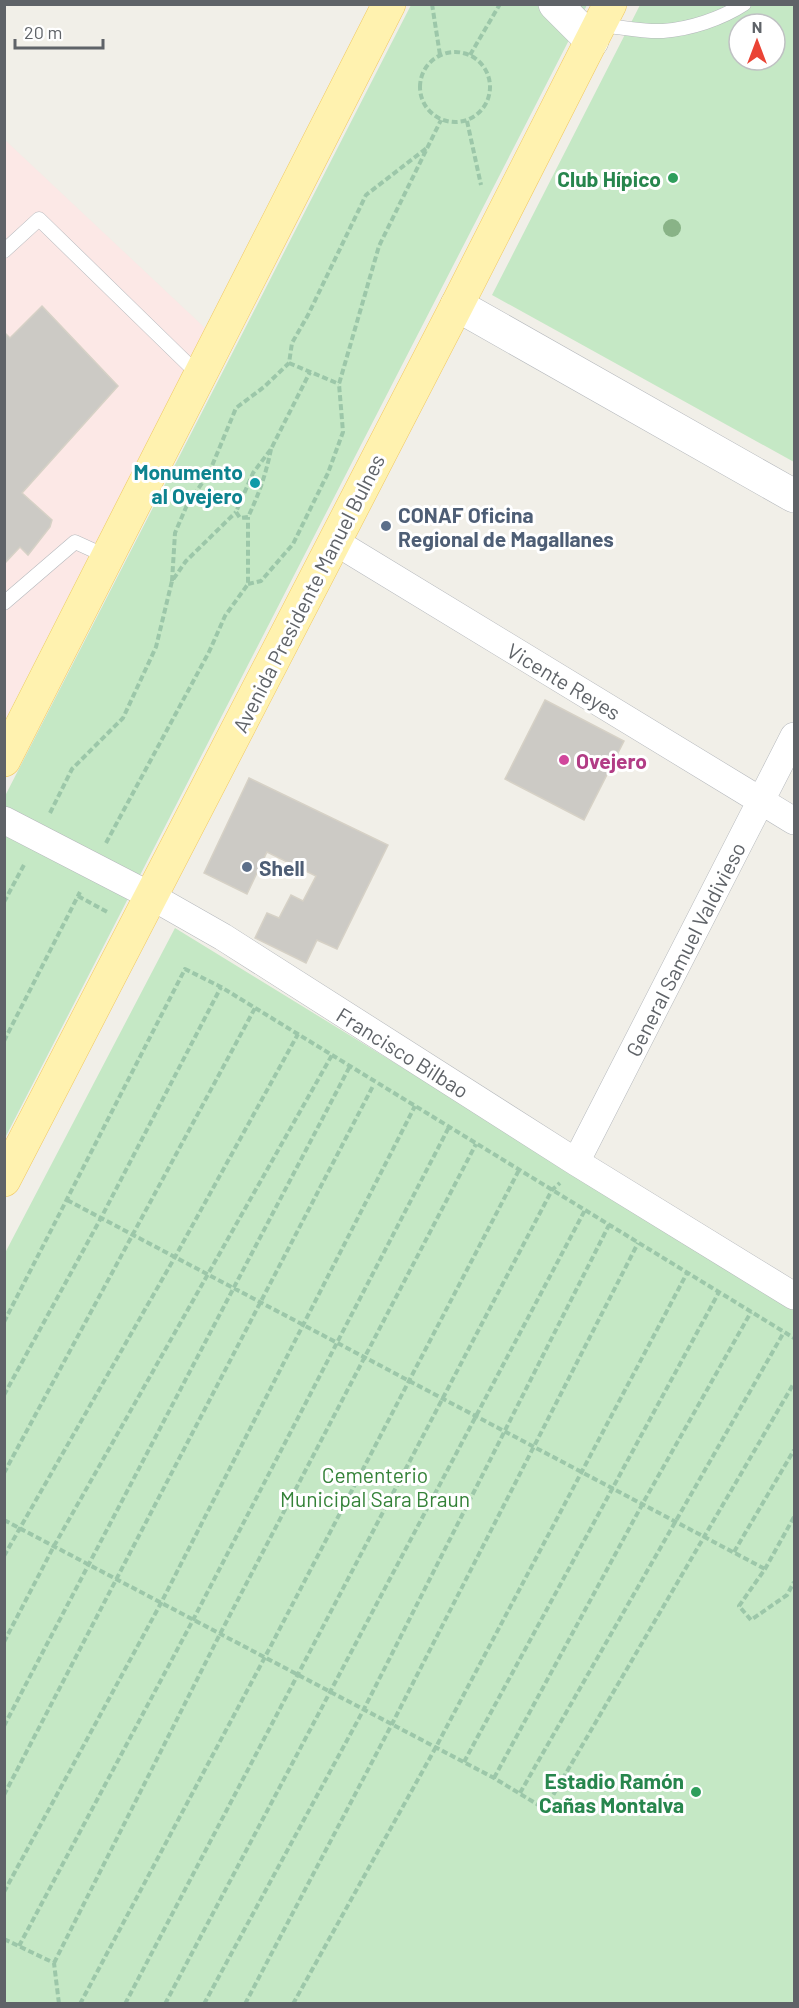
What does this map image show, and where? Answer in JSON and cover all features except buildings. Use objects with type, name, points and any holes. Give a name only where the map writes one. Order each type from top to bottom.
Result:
[{"type":"main road","points":[[4,760],[388,4]]},
{"type":"main road","name":"Avenida Presidente Manuel Bulnes","points":[[4,1180],[457,305],[600,23]]},
{"type":"street","points":[[555,4],[600,23]]},
{"type":"street","points":[[457,305],[795,496]]},
{"type":"street","name":"Vicente Reyes","points":[[334,541],[795,821]]},
{"type":"street","name":"General Samuel Valdivieso","points":[[576,1162],[795,736]]},
{"type":"street","name":"Francisco Bilbao","points":[[4,820],[151,896],[223,937],[576,1162],[795,1296]]},
{"type":"lane","points":[[600,23],[661,31],[715,18],[744,4]]},
{"type":"lane","points":[[4,251],[39,219],[201,376]]},
{"type":"lane","points":[[4,603],[75,542],[108,557]]},
{"type":"path","points":[[432,4],[440,55]]},
{"type":"path","points":[[470,56],[500,4]]},
{"type":"path","points":[[452,52],[470,56],[483,65],[489,75],[490,98],[485,108],[477,116],[467,121],[456,123],[441,120],[425,106],[421,96],[420,83],[423,72],[430,62],[440,55],[452,52]]},
{"type":"path","points":[[248,584],[261,581],[292,544],[328,473],[343,432],[339,384],[379,246],[441,120]]},
{"type":"path","points":[[467,121],[483,191],[498,224]]},
{"type":"path","points":[[4,902],[72,769],[123,718],[156,647],[172,581],[175,533],[187,505],[209,473],[236,408],[264,387],[289,363],[292,343],[366,195],[428,147]]},
{"type":"path","points":[[289,363],[339,384]]},
{"type":"path","points":[[172,581],[186,561],[236,512],[253,473],[271,449],[310,372]]},
{"type":"path","points":[[4,1041],[94,866],[209,652],[225,616],[248,584],[248,517],[266,476],[271,449]]},
{"type":"path","points":[[236,512],[240,518],[248,517]]},
{"type":"path","points":[[4,1322],[184,969],[221,987],[795,1338]]},
{"type":"path","points":[[4,1395],[101,1218],[221,987]]},
{"type":"path","points":[[4,1473],[255,1008]]},
{"type":"path","points":[[4,1556],[175,1257],[298,1034]]},
{"type":"path","points":[[4,1642],[54,1546],[332,1055]]},
{"type":"path","points":[[4,1726],[350,1066]]},
{"type":"path","points":[[4,1795],[118,1580],[373,1086]]},
{"type":"path","points":[[4,1892],[161,1603],[415,1106]]},
{"type":"path","points":[[19,1946],[193,1620],[449,1127]]},
{"type":"path","points":[[59,2004],[54,1963],[220,1634],[476,1144]]},
{"type":"path","points":[[80,2004],[265,1657],[519,1170]]},
{"type":"path","points":[[125,2004],[552,1190]]},
{"type":"path","points":[[67,1200],[765,1569]]},
{"type":"path","points":[[165,2004],[585,1210]]},
{"type":"path","points":[[204,2004],[364,1709],[609,1225]]},
{"type":"path","points":[[245,2004],[392,1724],[638,1243]]},
{"type":"path","points":[[293,2004],[436,1747],[687,1273]]},
{"type":"path","points":[[464,1762],[719,1292]]},
{"type":"path","points":[[494,1778],[643,1503],[751,1312]]},
{"type":"path","points":[[520,1792],[784,1332]]},
{"type":"path","points":[[4,1520],[494,1778],[520,1792],[544,1809],[795,1383]]},
{"type":"path","points":[[734,1552],[795,1450]]},
{"type":"path","points":[[795,1517],[765,1569],[739,1606],[751,1620],[787,1595],[795,1582]]},
{"type":"path","points":[[4,1939],[54,1963]]},
{"type":"shaded area","points":[[5,140],[205,328],[5,720]]},
{"type":"green space","points":[[411,5],[587,5],[5,1138],[5,796]]},
{"type":"green space","name":"Club Hípico","points":[[640,5],[794,5],[794,462],[492,295]]},
{"type":"green space","name":"Cementerio Municipal Sara Braun","points":[[175,928],[794,1308],[794,2003],[5,2004],[5,1253]]},
{"type":"place","name":"Club Hípico","points":[[673,178]]},
{"type":"place","name":"Monumento al Ovejero","points":[[255,483]]},
{"type":"place","name":"CONAF Oficina Regional de Magallanes","points":[[386,526]]},
{"type":"place","name":"Ovejero","points":[[564,760]]},
{"type":"place","name":"Shell","points":[[247,867]]},
{"type":"place","name":"Estadio Ramón Cañas Montalva","points":[[696,1792]]}]
